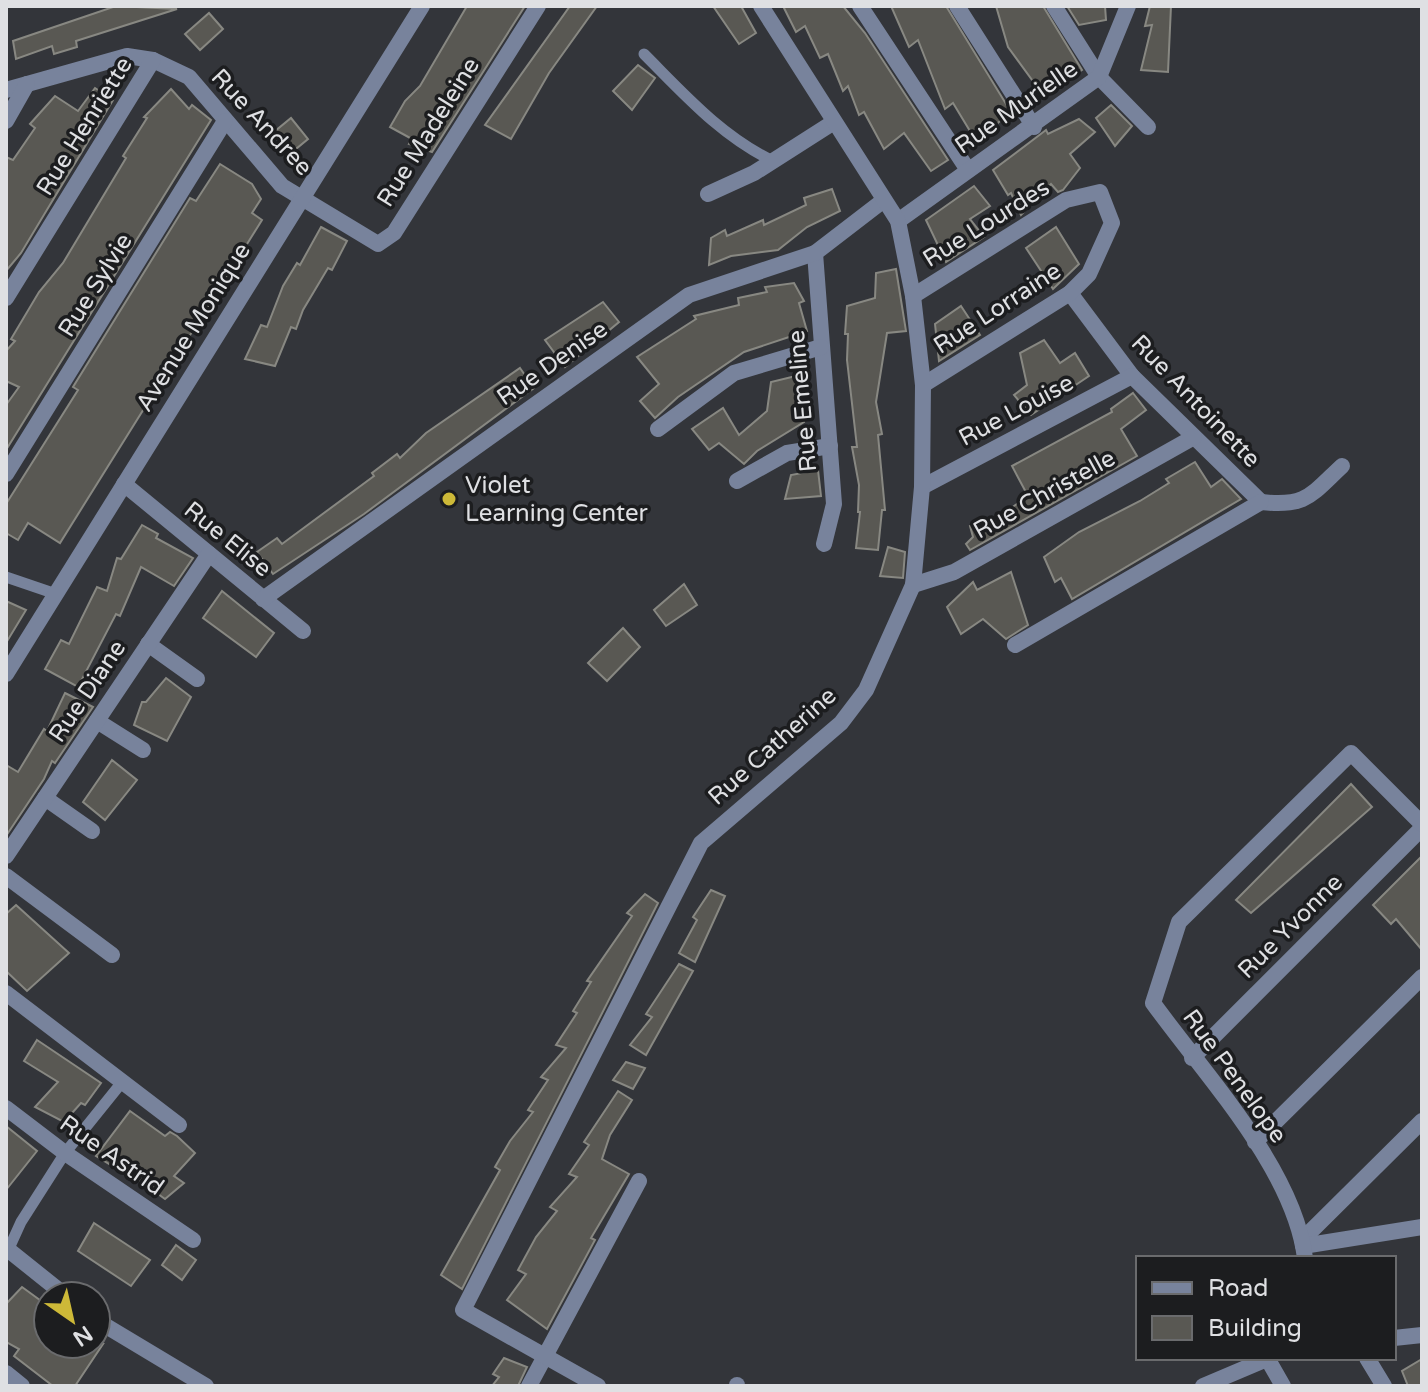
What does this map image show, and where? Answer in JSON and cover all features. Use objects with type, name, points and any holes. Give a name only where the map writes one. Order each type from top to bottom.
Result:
[{"type":"street","name":"Avenue Monique","points":[[6,674],[422,6]]},
{"type":"street","name":"Rue Madeleine","points":[[301,198],[378,244],[394,233],[538,6]]},
{"type":"street","name":"Rue Catherine","points":[[598,1386],[463,1310],[701,843],[841,723],[866,690],[913,585],[922,487],[923,385],[913,296],[898,221],[761,6]]},
{"type":"street","points":[[860,6],[968,170]]},
{"type":"street","points":[[957,6],[1034,127]]},
{"type":"street","points":[[1054,6],[1099,77],[1148,127]]},
{"type":"street","name":"Rue Murielle","points":[[898,221],[1034,127],[1099,77],[1128,6]]},
{"type":"street","name":"Rue Andree","points":[[6,90],[127,56],[153,60],[189,77],[282,186],[301,198]]},
{"type":"street","name":"Rue Henriette","points":[[6,298],[153,60]]},
{"type":"street","points":[[6,121],[27,84]]},
{"type":"street","name":"Rue Sylvie","points":[[6,474],[225,121]]},
{"type":"street","points":[[708,194],[773,161],[834,122]]},
{"type":"street","name":"Rue Lourdes","points":[[913,296],[1066,200],[1100,192],[1112,223]]},
{"type":"street","name":"Rue Denise","points":[[263,599],[689,295],[815,253],[884,200]]},
{"type":"street","name":"Rue Lorraine","points":[[923,385],[1070,293],[1089,274],[1112,223]]},
{"type":"street","name":"Rue Emeline","points":[[815,253],[834,504],[824,544]]},
{"type":"street","name":"Rue Antoinette","points":[[1070,293],[1132,376],[1261,502]]},
{"type":"street","points":[[658,429],[734,373],[821,347]]},
{"type":"street","name":"Rue Louise","points":[[922,487],[1132,376]]},
{"type":"street","name":"Rue Christelle","points":[[913,585],[954,572],[1194,437]]},
{"type":"street","points":[[737,481],[787,453],[830,446]]},
{"type":"street","points":[[1015,645],[1261,502],[1292,506],[1312,494],[1342,466]]},
{"type":"street","name":"Rue Elise","points":[[124,484],[303,631]]},
{"type":"street","name":"Rue Diane","points":[[6,856],[209,554]]},
{"type":"street","points":[[148,644],[197,679]]},
{"type":"street","points":[[97,721],[143,750]]},
{"type":"street","name":"Rue Penelope","points":[[1303,1248],[1290,1208],[1255,1142],[1153,1003],[1179,922],[1351,753],[1422,826]]},
{"type":"street","points":[[45,798],[92,831]]},
{"type":"street","name":"Rue Yvonne","points":[[1192,1058],[1422,826]]},
{"type":"street","points":[[6,876],[112,955]]},
{"type":"street","points":[[1255,1142],[1422,977]]},
{"type":"street","points":[[6,993],[179,1125]]},
{"type":"street","name":"Rue Astrid","points":[[6,1108],[65,1153],[193,1240]]},
{"type":"street","points":[[1303,1248],[1422,1121]]},
{"type":"street","points":[[529,1386],[639,1181]]},
{"type":"street","points":[[1303,1248],[1422,1227]]},
{"type":"street","points":[[7,1251],[45,1280]]},
{"type":"street","points":[[112,1330],[206,1386]]},
{"type":"street","points":[[1396,1338],[1422,1335]]},
{"type":"street","points":[[1203,1386],[1263,1360]]},
{"type":"street","points":[[1269,1360],[1283,1386]]},
{"type":"street","points":[[1368,1360],[1384,1386]]},
{"type":"street","points":[[6,1373],[22,1386]]},
{"type":"lane","points":[[644,54],[719,129],[742,146],[773,161]]},
{"type":"lane","points":[[6,577],[56,594]]},
{"type":"lane","points":[[7,1251],[21,1222],[65,1153],[123,1081]]},
{"type":"building","points":[[116,6],[177,9],[76,41],[77,47],[54,54],[52,46],[16,59],[13,41]]},
{"type":"building","points":[[467,6],[525,6],[432,152],[409,144],[412,139],[390,127],[405,101],[420,86]]},
{"type":"building","points":[[570,6],[597,6],[549,73],[511,139],[485,125]]},
{"type":"building","points":[[713,6],[741,6],[756,33],[739,44]]},
{"type":"building","points":[[783,6],[843,6],[865,33],[948,160],[931,171],[904,133],[884,149],[864,112],[859,115],[848,86],[843,91],[828,54],[820,58],[805,26],[796,32]]},
{"type":"building","points":[[891,6],[946,6],[1011,112],[976,141],[953,103],[945,109],[918,40],[909,47]]},
{"type":"building","points":[[996,6],[1043,6],[1082,70],[1043,95],[1008,47]]},
{"type":"building","points":[[1067,6],[1105,6],[1106,20],[1079,25]]},
{"type":"building","points":[[1150,6],[1171,6],[1168,72],[1141,70],[1152,25],[1145,26]]},
{"type":"building","points":[[209,13],[223,29],[200,50],[185,34]]},
{"type":"building","points":[[638,65],[655,78],[632,110],[613,91]]},
{"type":"building","points":[[95,88],[113,100],[21,253],[6,271],[6,157],[13,160],[35,128],[30,124],[55,96],[78,111]]},
{"type":"building","points":[[171,89],[189,109],[192,105],[211,120],[6,450],[6,405],[19,387],[6,381],[6,351],[15,341],[11,339],[39,292],[63,263],[126,158],[123,156],[147,118],[144,117]]},
{"type":"building","points":[[1111,105],[1132,126],[1115,146],[1096,118]]},
{"type":"building","points":[[291,118],[308,139],[291,153],[274,132]]},
{"type":"building","points":[[1079,119],[1095,132],[1070,154],[1080,168],[1063,190],[1058,192],[1051,184],[1021,215],[1011,193],[1008,195],[993,170],[1046,130],[1048,134]]},
{"type":"building","points":[[220,164],[252,184],[261,199],[252,213],[262,220],[60,543],[28,523],[18,540],[6,533],[6,504],[78,390],[73,387],[190,198],[196,201]]},
{"type":"building","points":[[974,186],[990,206],[970,219],[984,237],[946,262],[926,220]]},
{"type":"building","points":[[832,189],[840,211],[807,227],[778,250],[731,256],[709,265],[711,238],[725,230],[727,236],[763,220],[764,225],[806,205],[804,198]]},
{"type":"building","points":[[321,227],[347,241],[332,270],[328,268],[303,310],[296,329],[291,327],[275,366],[245,359],[261,325],[267,327],[283,286],[297,263],[300,265]]},
{"type":"building","points":[[1056,227],[1079,264],[1053,289],[1026,248]]},
{"type":"building","points":[[896,269],[906,331],[887,333],[876,402],[882,434],[878,435],[885,510],[882,510],[878,550],[856,548],[859,485],[852,447],[857,447],[847,360],[848,334],[845,334],[847,306],[875,298],[876,273]]},
{"type":"building","points":[[794,283],[804,301],[799,303],[807,331],[744,352],[678,397],[655,418],[640,401],[659,384],[637,357],[696,319],[694,316],[739,305],[738,298],[767,292],[765,287]]},
{"type":"building","points":[[603,302],[619,322],[565,367],[545,340]]},
{"type":"building","points":[[961,306],[980,335],[939,361],[935,324]]},
{"type":"building","points":[[1044,340],[1060,363],[1075,353],[1089,376],[1031,415],[1014,395],[1027,385],[1020,353]]},
{"type":"building","points":[[520,368],[534,388],[364,514],[273,574],[257,552],[277,538],[282,544],[374,476],[372,473],[397,454],[400,458],[426,433]]},
{"type":"building","points":[[800,375],[805,398],[799,400],[804,422],[757,451],[744,464],[719,443],[709,450],[692,429],[723,408],[739,435],[767,411],[771,382]]},
{"type":"building","points":[[1133,393],[1146,410],[1121,429],[1137,456],[970,550],[966,544],[973,537],[970,526],[984,519],[986,526],[1028,496],[1012,466],[1112,412],[1111,409]]},
{"type":"building","points":[[1195,462],[1211,487],[1222,479],[1241,499],[1072,599],[1061,578],[1055,582],[1044,557],[1079,532],[1169,483],[1166,479]]},
{"type":"building","points":[[818,470],[821,496],[785,499],[791,475]]},
{"type":"building","points":[[142,525],[158,534],[156,538],[193,558],[174,586],[141,567],[120,616],[116,614],[78,687],[45,669],[61,640],[69,644],[97,587],[107,591],[117,558],[121,559]]},
{"type":"building","points":[[888,547],[905,552],[903,578],[880,576]]},
{"type":"building","points":[[1011,572],[1028,625],[1006,639],[983,619],[961,634],[947,607],[973,582],[977,590]]},
{"type":"building","points":[[684,584],[697,605],[666,626],[654,610]]},
{"type":"building","points":[[222,591],[274,633],[256,657],[203,618]]},
{"type":"building","points":[[6,601],[26,610],[6,643]]},
{"type":"building","points":[[623,628],[640,647],[607,681],[588,663]]},
{"type":"building","points":[[166,678],[191,697],[167,741],[134,725],[142,702],[146,702]]},
{"type":"building","points":[[65,693],[93,707],[55,763],[52,761],[44,779],[6,836],[6,765],[18,772],[44,729],[47,731]]},
{"type":"building","points":[[112,760],[137,780],[105,820],[83,802]]},
{"type":"building","points":[[1351,784],[1372,807],[1251,913],[1236,900]]},
{"type":"building","points":[[1422,856],[1422,950],[1396,919],[1391,924],[1373,905]]},
{"type":"building","points":[[711,890],[725,896],[695,962],[679,953],[697,920],[693,917]]},
{"type":"building","points":[[645,894],[658,903],[462,1289],[441,1275],[500,1170],[495,1167],[510,1141],[533,1112],[528,1110],[548,1080],[541,1077],[566,1048],[556,1045],[577,1013],[573,1011],[591,982],[587,981],[632,916],[627,913]]},
{"type":"building","points":[[16,905],[69,953],[27,991],[6,971],[6,914]]},
{"type":"building","points":[[679,964],[693,971],[646,1055],[630,1045],[652,1017],[646,1014]]},
{"type":"building","points":[[37,1040],[101,1083],[85,1105],[81,1103],[64,1122],[35,1107],[58,1082],[24,1061]]},
{"type":"building","points":[[626,1062],[645,1068],[633,1089],[613,1080]]},
{"type":"building","points":[[618,1091],[632,1100],[610,1135],[602,1159],[629,1174],[591,1238],[595,1240],[547,1329],[507,1300],[526,1274],[518,1270],[536,1237],[557,1211],[550,1207],[577,1177],[569,1174],[589,1145],[584,1142]]},
{"type":"building","points":[[130,1111],[165,1136],[170,1132],[177,1136],[195,1153],[174,1176],[184,1183],[165,1199],[129,1173],[127,1175],[96,1156]]},
{"type":"building","points":[[6,1126],[37,1151],[6,1190]]},
{"type":"building","points":[[94,1223],[150,1260],[131,1286],[78,1251]]},
{"type":"building","points":[[176,1245],[196,1260],[182,1280],[162,1265]]},
{"type":"building","points":[[22,1287],[32,1294],[32,1360],[92,1360],[75,1386],[53,1386],[14,1356],[19,1349],[6,1342],[6,1304]]},
{"type":"building","points":[[504,1358],[527,1367],[518,1386],[492,1386],[499,1377],[493,1374]]},
{"type":"building","points":[[1422,1359],[1422,1386],[1408,1386],[1402,1371]]},
{"type":"place","name":"Violet Learning Center","points":[[449,499]]}]
